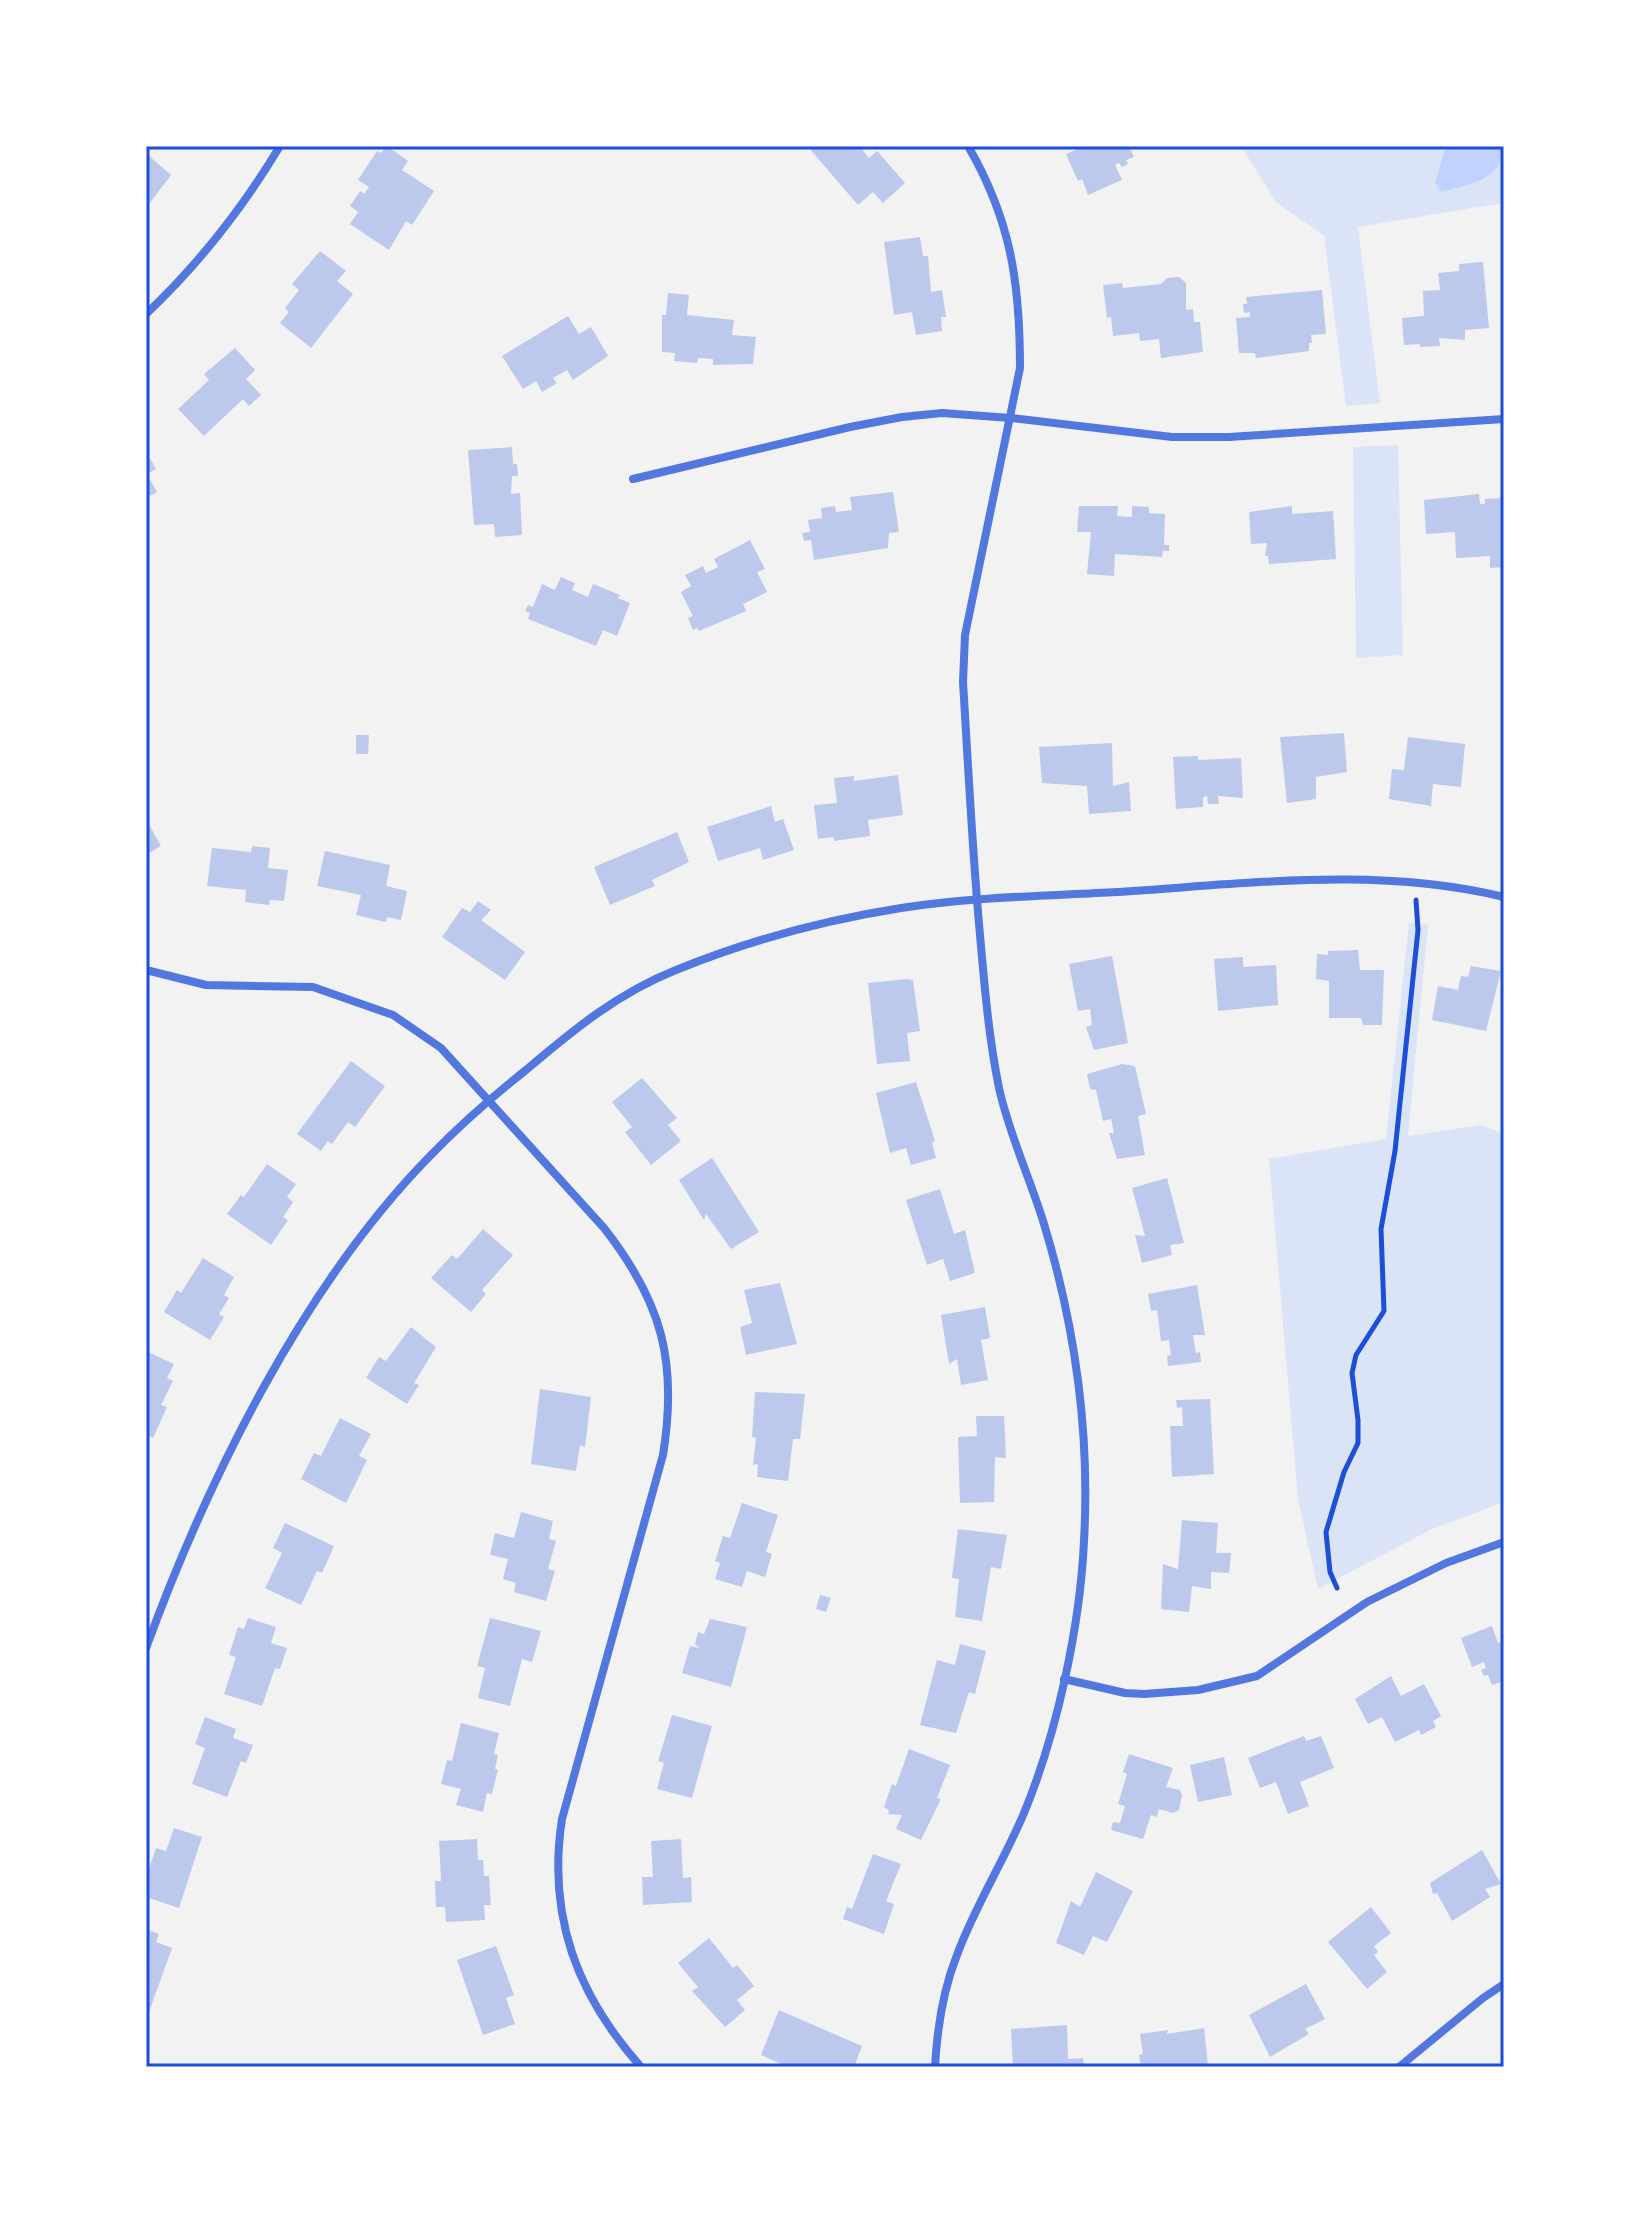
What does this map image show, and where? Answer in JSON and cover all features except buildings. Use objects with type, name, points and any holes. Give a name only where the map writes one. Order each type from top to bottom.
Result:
[{"type":"street","points":[[146,314],[192,269],[223,231],[280,146]]},
{"type":"street","points":[[935,2067],[941,2018],[956,1956],[1024,1813],[1042,1760],[1075,1624],[1084,1543],[1082,1403],[1054,1259],[1000,1090],[986,1007],[977,900],[963,682],[965,635],[1020,368],[1016,279],[1008,237],[994,196],[968,146]]},
{"type":"street","points":[[633,479],[902,417],[942,413],[1011,418],[1133,434],[1229,437],[1504,419]]},
{"type":"street","points":[[146,1648],[193,1531],[234,1443],[310,1312],[376,1218],[428,1158],[488,1100],[594,1013],[647,983],[746,945],[828,922],[903,908],[977,900],[1355,878],[1468,889],[1504,897]]},
{"type":"street","points":[[146,970],[206,985],[313,987],[393,1015],[421,1032],[441,1048],[604,1228],[627,1257],[653,1309],[669,1375],[670,1404],[663,1455],[562,1819],[557,1852],[557,1889],[567,1941],[592,2000],[611,2031],[641,2067]]},
{"type":"street","points":[[1064,1679],[1125,1693],[1144,1694],[1198,1690],[1257,1676],[1367,1602],[1446,1563],[1504,1542]]},
{"type":"street","points":[[1399,2067],[1504,1984]]},
{"type":"path","points":[[1337,1588],[1330,1572],[1326,1532],[1344,1472],[1358,1443],[1352,1373],[1356,1355],[1384,1311],[1381,1229],[1395,1151],[1418,930],[1417,883]]},
{"type":"shaded area","points":[[1241,146],[1446,146],[1435,182],[1496,169],[1504,157],[1504,203],[1358,227],[1380,403],[1346,406],[1324,236],[1276,202]]},
{"type":"shaded area","points":[[1398,445],[1403,655],[1356,658],[1353,447]]},
{"type":"shaded area","points":[[1409,923],[1428,925],[1408,1136],[1481,1125],[1504,1134],[1504,1502],[1430,1530],[1318,1589],[1298,1500],[1269,1159],[1386,1139]]},
{"type":"water","points":[[1446,146],[1504,146],[1498,167],[1491,174],[1441,192],[1435,182]]}]
